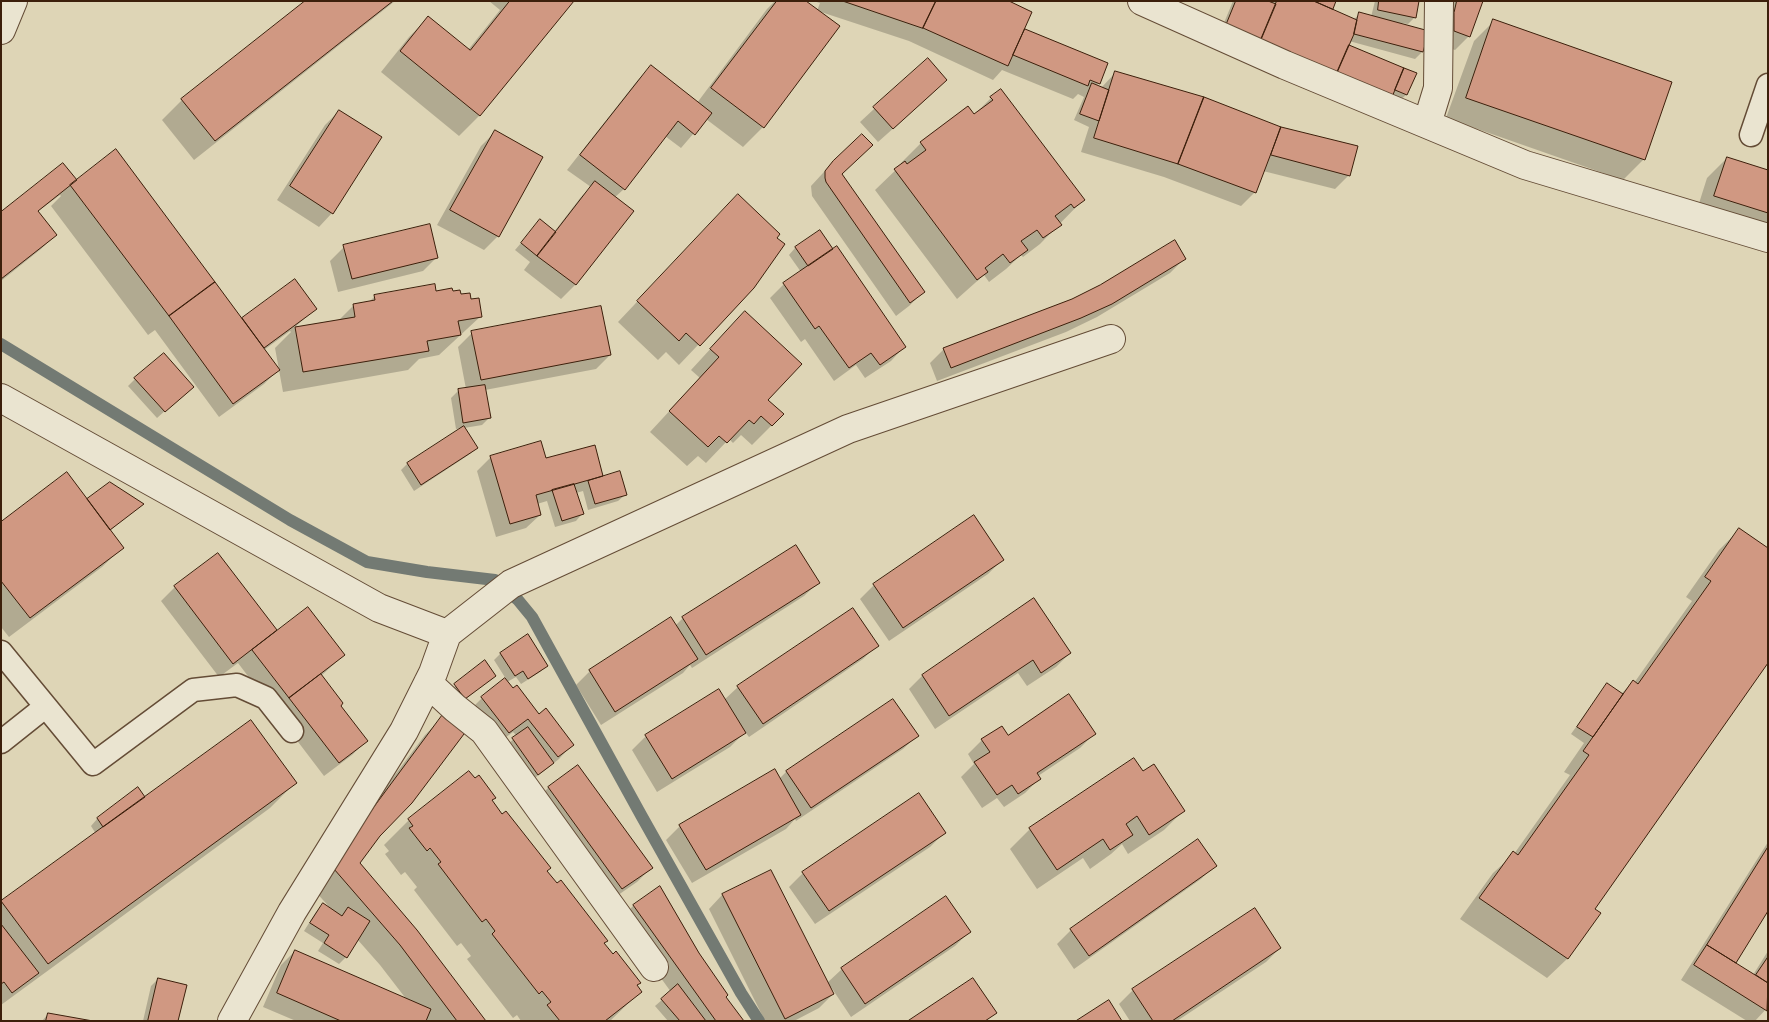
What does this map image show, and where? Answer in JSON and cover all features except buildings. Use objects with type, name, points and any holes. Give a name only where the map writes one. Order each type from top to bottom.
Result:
[{"type":"street","points":[[1,30],[13,1]]},
{"type":"street","points":[[1142,1],[1285,65],[1525,165],[1768,238]]},
{"type":"street","points":[[1427,124],[1438,88],[1439,1]]},
{"type":"street","points":[[232,1021],[292,912],[404,731],[428,683],[446,634],[504,589],[848,429],[1111,339]]},
{"type":"street","points":[[1,398],[379,608],[446,634]]},
{"type":"street","points":[[428,683],[484,731],[654,967]]},
{"type":"lane","points":[[1751,135],[1768,86]]},
{"type":"lane","points":[[1,652],[44,707],[93,764],[193,690],[237,686],[266,698],[292,731]]},
{"type":"lane","points":[[1,742],[44,707]]},
{"type":"waterway","points":[[1,344],[290,520],[367,562],[427,572],[495,580],[518,600],[532,617],[741,993],[759,1021]]}]
